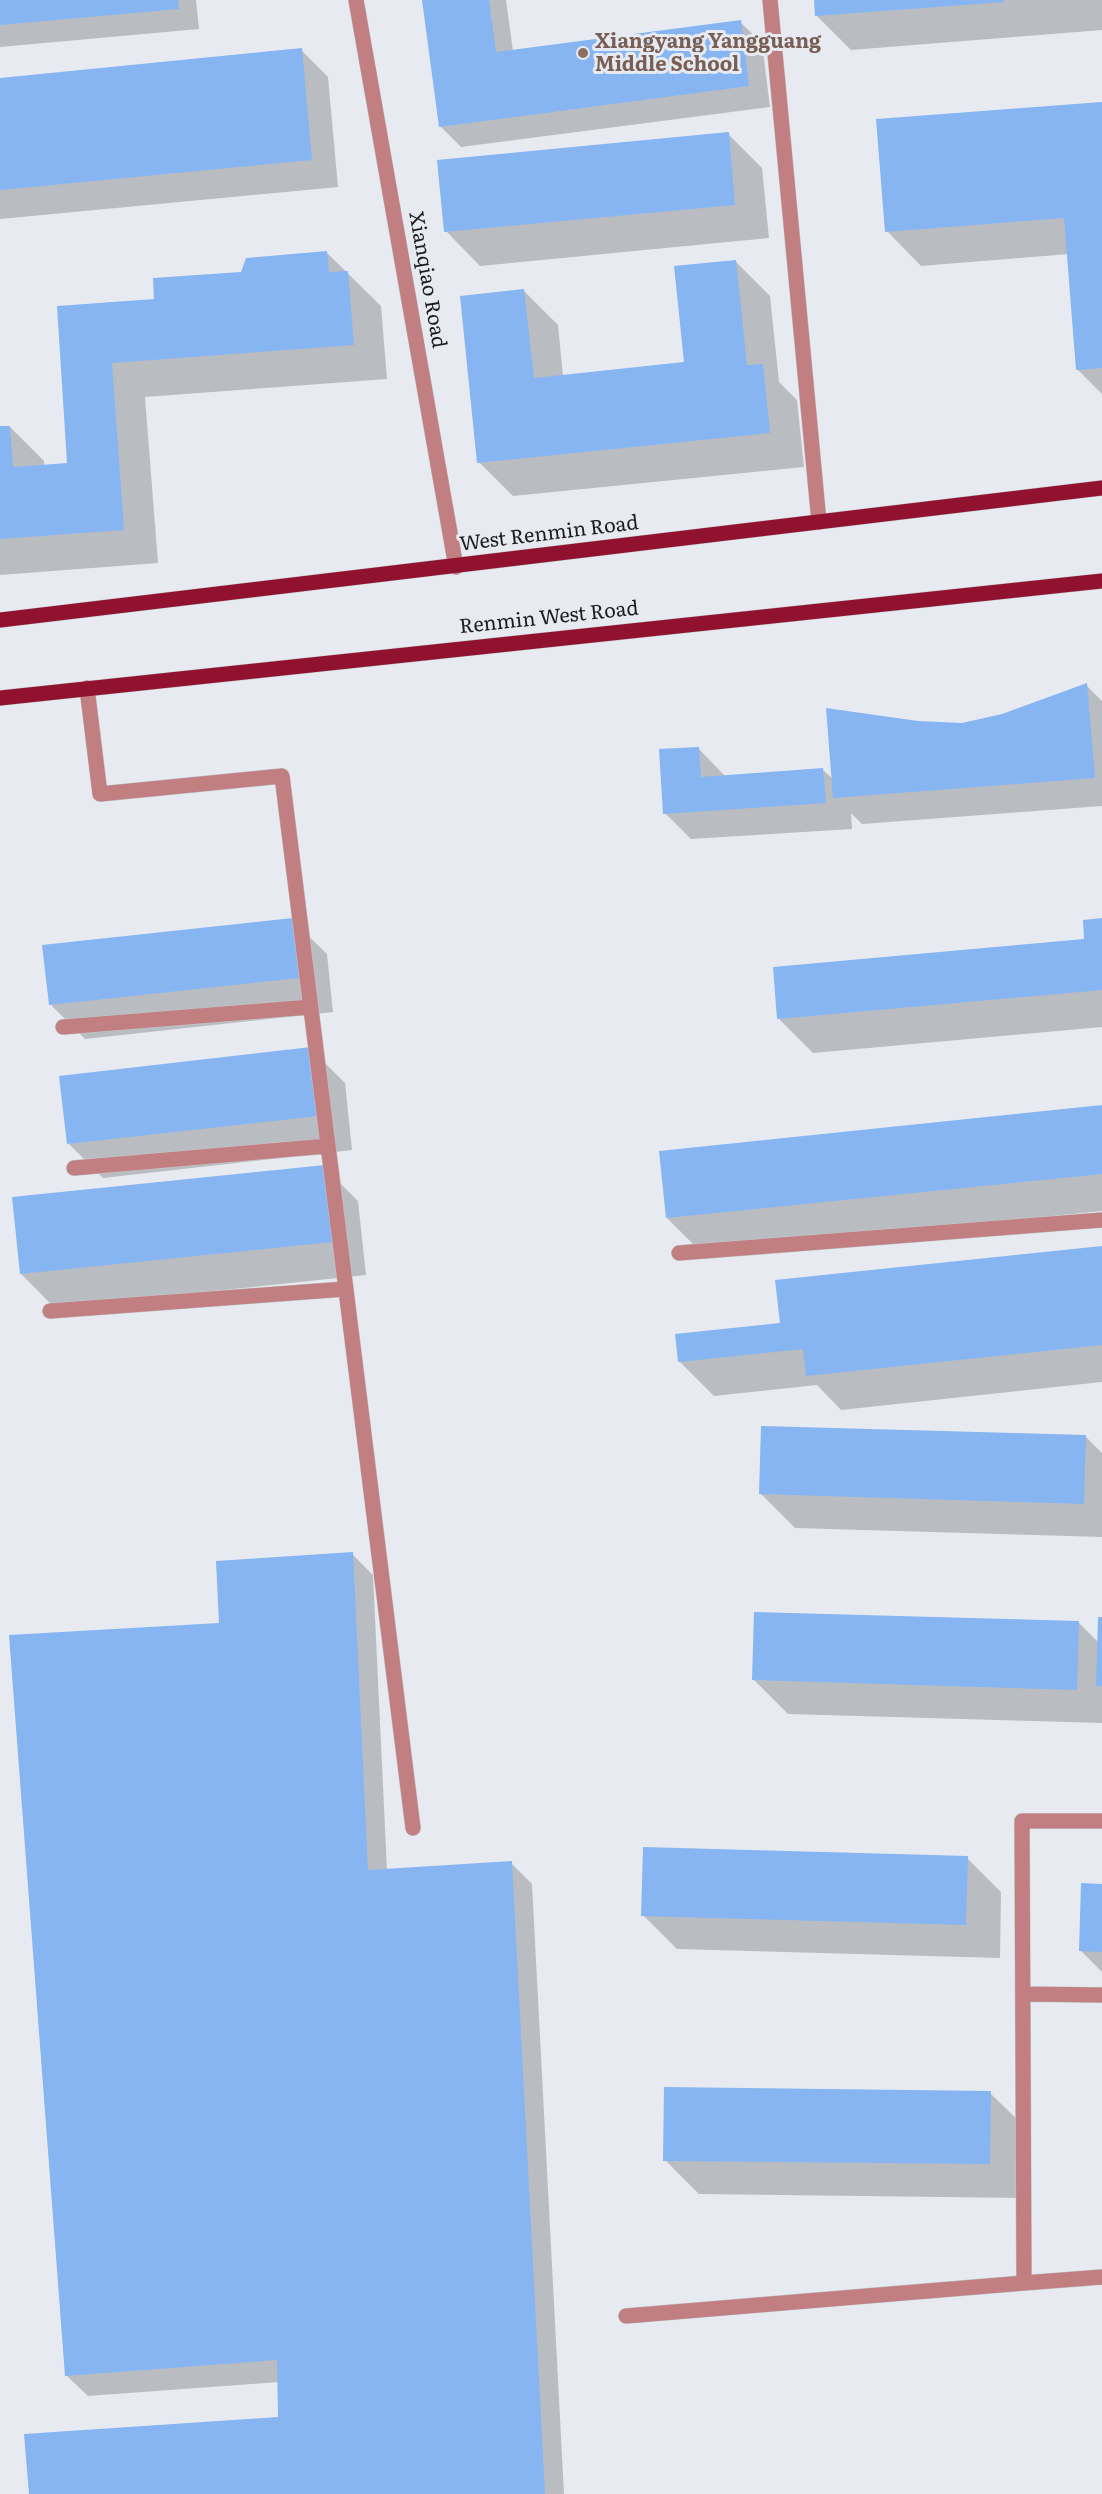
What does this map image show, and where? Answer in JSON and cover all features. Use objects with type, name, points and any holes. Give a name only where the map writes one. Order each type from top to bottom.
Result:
[{"type":"main road","name":"West Renmin Road","points":[[0,620],[1102,488]]},
{"type":"main road","name":"Renmin West Road","points":[[0,698],[1102,581]]},
{"type":"street","name":"Xianqiao Road","points":[[356,0],[456,567]]},
{"type":"street","points":[[770,0],[819,522]]},
{"type":"street","points":[[87,688],[100,794],[282,776],[413,1828]]},
{"type":"street","points":[[63,1027],[310,1007]]},
{"type":"street","points":[[74,1168],[327,1146]]},
{"type":"street","points":[[679,1253],[1102,1220]]},
{"type":"street","points":[[50,1311],[345,1289]]},
{"type":"street","points":[[1024,2283],[1022,1821],[1102,1821]]},
{"type":"street","points":[[1023,1994],[1102,1995]]},
{"type":"street","points":[[626,2316],[1102,2277]]},
{"type":"building","points":[[0,0],[178,0],[179,9],[0,25]]},
{"type":"building","points":[[422,0],[489,0],[496,52],[741,20],[749,86],[439,127]]},
{"type":"building","points":[[814,0],[1004,0],[1004,2],[815,16]]},
{"type":"building","points":[[302,48],[312,160],[0,190],[0,78]]},
{"type":"building","points":[[1102,102],[1102,368],[1076,370],[1064,218],[885,232],[876,119]]},
{"type":"building","points":[[729,132],[735,205],[444,232],[437,160]]},
{"type":"building","points":[[327,251],[329,272],[348,271],[354,345],[112,363],[124,530],[0,539],[0,426],[10,426],[13,467],[67,463],[57,306],[154,299],[153,278],[241,272],[246,258]]},
{"type":"building","points":[[736,260],[747,365],[763,364],[770,433],[477,463],[460,296],[524,289],[534,378],[684,362],[674,266]]},
{"type":"building","points":[[1087,683],[1095,778],[833,798],[826,708],[918,721],[962,723],[1002,714]]},
{"type":"building","points":[[699,747],[701,777],[823,768],[826,803],[663,814],[659,749]]},
{"type":"building","points":[[293,918],[299,978],[49,1005],[42,945]]},
{"type":"building","points":[[1102,918],[1102,990],[777,1019],[773,967],[1084,939],[1083,920]]},
{"type":"building","points":[[311,1047],[318,1116],[67,1144],[59,1076]]},
{"type":"building","points":[[1102,1105],[1102,1174],[666,1218],[659,1151]]},
{"type":"building","points":[[325,1165],[333,1242],[20,1274],[12,1197]]},
{"type":"building","points":[[1102,1246],[1102,1345],[806,1376],[803,1349],[678,1362],[675,1334],[780,1323],[775,1280]]},
{"type":"building","points":[[761,1426],[1086,1435],[1084,1504],[759,1494]]},
{"type":"building","points":[[353,1552],[368,1870],[512,1861],[545,2494],[29,2494],[24,2434],[278,2417],[277,2360],[65,2376],[9,1635],[219,1623],[216,1561]]},
{"type":"building","points":[[754,1612],[1079,1621],[1077,1690],[752,1680]]},
{"type":"building","points":[[1098,1617],[1102,1617],[1102,1686],[1096,1686]]},
{"type":"building","points":[[643,1847],[968,1856],[966,1925],[641,1916]]},
{"type":"building","points":[[1081,1883],[1102,1884],[1102,1952],[1079,1951]]},
{"type":"building","points":[[664,2087],[991,2091],[990,2164],[663,2161]]},
{"type":"place","name":"Xiangyang Yangguang Middle School","points":[[583,53]]}]
